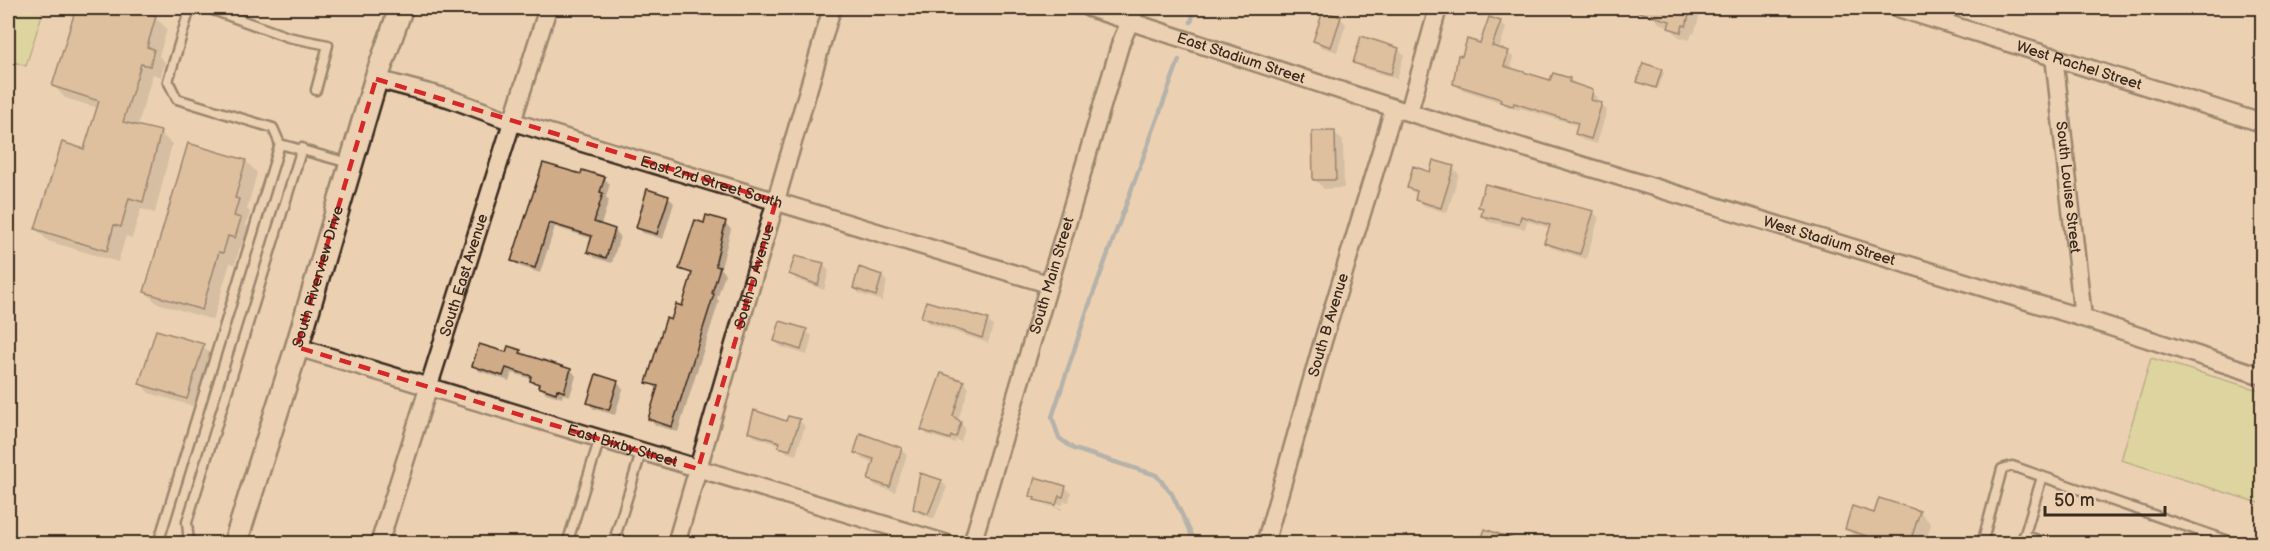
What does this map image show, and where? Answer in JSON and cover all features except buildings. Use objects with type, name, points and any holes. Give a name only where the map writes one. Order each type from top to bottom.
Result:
[{"type":"street","name":"South Riverview Drive","points":[[235,543],[353,164],[376,79],[401,8]]},
{"type":"street","name":"South East Avenue","points":[[379,543],[510,121],[548,8]]},
{"type":"street","name":"South D Avenue","points":[[676,543],[832,8]]},
{"type":"street","name":"East Stadium Street","points":[[1089,8],[1133,14],[1401,110]]},
{"type":"street","name":"South B Avenue","points":[[1265,543],[1323,340],[1438,8]]},
{"type":"street","name":"West Rachel Street","points":[[1898,8],[2262,123]]},
{"type":"street","name":"South Main Street","points":[[972,543],[1121,42],[1133,14]]},
{"type":"street","name":"South Louise Street","points":[[2054,56],[2083,318]]},
{"type":"street","name":"East 2nd Street South","points":[[376,79],[448,98],[510,121],[1048,284]]},
{"type":"street","name":"West Stadium Street","points":[[1401,110],[2083,318],[2262,376]]},
{"type":"street","name":"East Bixby Street","points":[[297,347],[600,438],[640,453],[948,543]]},
{"type":"lane","points":[[158,543],[280,144],[273,128],[177,99],[168,81],[190,8]]},
{"type":"lane","points":[[207,8],[288,36],[328,45],[316,90]]},
{"type":"lane","points":[[280,144],[302,148],[353,164]]},
{"type":"lane","points":[[189,543],[187,522],[302,148]]},
{"type":"lane","points":[[567,543],[600,438]]},
{"type":"lane","points":[[613,543],[640,453]]},
{"type":"lane","points":[[1982,543],[2002,470],[2012,466],[2237,543]]},
{"type":"lane","points":[[2042,477],[2023,539],[2049,543]]},
{"type":"highlighted area","points":[[376,79],[776,201],[698,469],[297,347]]},
{"type":"green space","points":[[16,8],[43,11],[26,66],[8,60],[8,36]]},
{"type":"green space","points":[[2151,358],[2262,391],[2262,504],[2121,460]]},
{"type":"waterway","points":[[1191,22],[1195,8]]},
{"type":"waterway","points":[[1179,60],[1088,308],[1052,417],[1059,438],[1074,449],[1156,475],[1172,494],[1196,544]]}]
